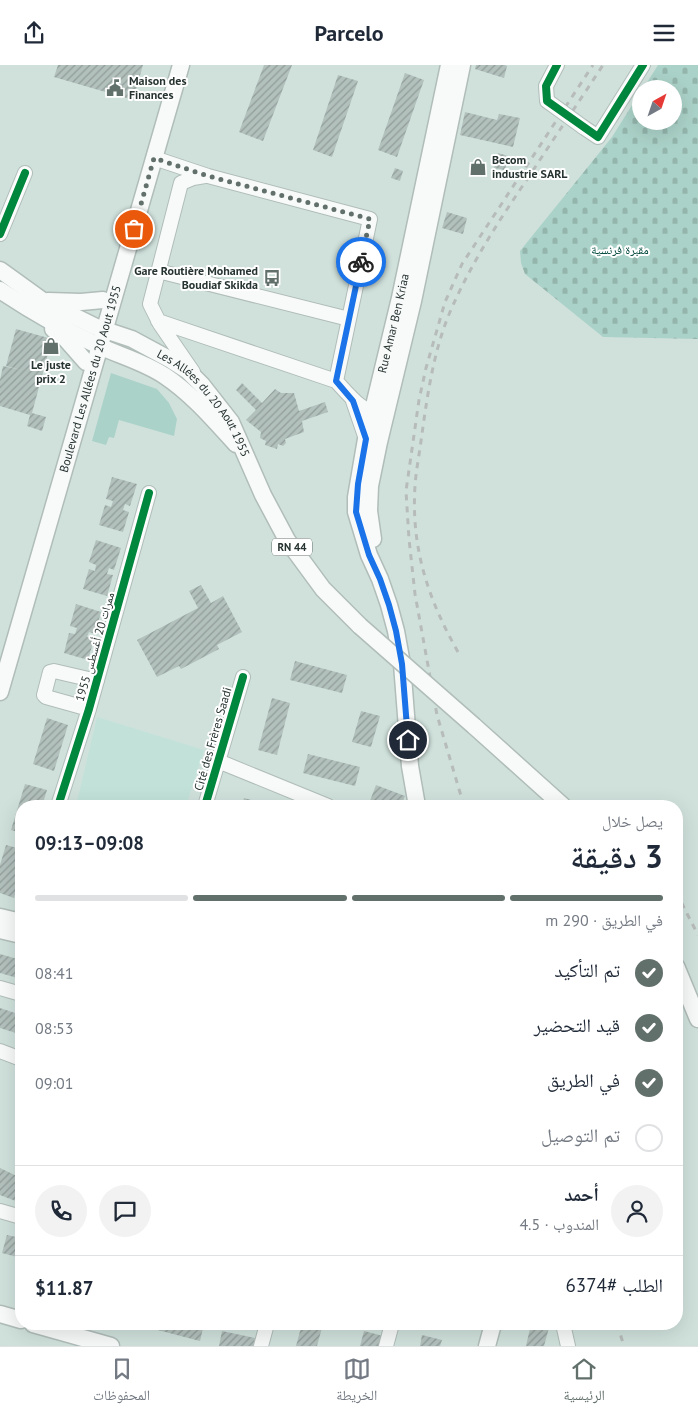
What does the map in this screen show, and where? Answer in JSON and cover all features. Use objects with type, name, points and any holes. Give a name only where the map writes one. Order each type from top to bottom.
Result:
[{"type":"main road","name":"Boulevard Les Allées du 20 Aout 1955","points":[[0,692],[172,65]]},
{"type":"main road","name":"Boulevard Les Allées du 20 Aout 1955","points":[[101,327],[181,65]]},
{"type":"main road","name":"Rue Amar Ben Kriaa","points":[[380,579],[369,511],[369,498],[379,442],[379,416],[400,298],[449,65]]},
{"type":"main road","name":"Rue Amar Ben Kriaa","points":[[408,740],[401,656],[394,623],[380,579],[369,555],[356,512],[358,484],[366,439],[379,416],[413,301],[462,65]]},
{"type":"main road","points":[[1,275],[35,305],[90,366]]},
{"type":"main road","points":[[0,290],[35,305],[101,327]]},
{"type":"main road","points":[[35,305],[81,302],[101,327]]},
{"type":"main road","name":"Les Allées du 20 Aout 1955","points":[[101,327],[132,339],[188,371],[202,385],[230,422],[244,453]]},
{"type":"main road","name":"Les Allées du 20 Aout 1955","points":[[101,327],[127,356],[164,375],[183,389],[244,453]]},
{"type":"main road","name":"Les Allées du 20 Aout 1955","points":[[90,366],[108,358],[127,356]]},
{"type":"main road","name":"Boulevard Les Allées du 20 Aout 1955","points":[[0,659],[90,366]]},
{"type":"main road","name":"RN 44","points":[[244,453],[270,510],[298,557],[328,595],[360,626],[556,800]]},
{"type":"main road","points":[[408,740],[416,800]]},
{"type":"main road","points":[[408,740],[423,800]]},
{"type":"main road","points":[[0,917],[15,924]]},
{"type":"main road","points":[[0,930],[15,928]]},
{"type":"main road","points":[[683,983],[698,1019]]},
{"type":"main road","points":[[0,1314],[15,1318]]},
{"type":"main road","points":[[66,1330],[111,1346]]},
{"type":"main road","points":[[487,1346],[491,1330]]},
{"type":"main road","points":[[498,1346],[502,1330]]},
{"type":"street","points":[[557,65],[546,86],[547,101],[598,137],[643,65]]},
{"type":"street","points":[[154,158],[208,176],[370,219],[336,381]]},
{"type":"street","points":[[0,234],[25,173]]},
{"type":"street","points":[[202,385],[158,321],[150,304],[181,183],[193,178],[208,176]]},
{"type":"street","points":[[158,271],[349,319]]},
{"type":"street","points":[[158,321],[336,381],[353,401],[379,416]]},
{"type":"street","points":[[353,401],[366,439]]},
{"type":"street","name":"ممرات 20 أغسطس 1955","points":[[60,800],[89,709],[149,493]]},
{"type":"street","points":[[89,709],[46,697],[44,695],[50,672],[54,671],[97,681]]},
{"type":"street","name":"Cité des Frères Saadi","points":[[207,800],[243,677]]},
{"type":"street","name":"Cité des Frères Saadi","points":[[218,761],[313,800]]},
{"type":"street","points":[[0,989],[15,993]]},
{"type":"street","points":[[0,1051],[15,1057]]},
{"type":"street","points":[[0,1211],[15,1215]]},
{"type":"street","points":[[261,1346],[265,1330]]},
{"type":"street","points":[[386,1346],[390,1330]]},
{"type":"street","points":[[564,1330],[568,1346]]},
{"type":"shaded area","points":[[97,717],[204,750],[188,800],[77,800]]},
{"type":"green space","name":"مقبرة فرنسية","points":[[658,65],[698,65],[698,339],[603,337],[525,274],[521,263],[520,251],[612,137],[632,105],[632,130],[682,130],[682,80],[649,80]]},
{"type":"green space","points":[[111,373],[157,389],[169,403],[177,419],[174,436],[119,420],[114,438],[109,437],[106,445],[92,441]]},
{"type":"building","name":"Maison des Finances","points":[[58,65],[143,65],[133,100],[54,77]]},
{"type":"building","points":[[264,65],[292,65],[263,141],[239,132]]},
{"type":"building","points":[[476,65],[507,66],[504,78],[475,69]]},
{"type":"building","points":[[405,73],[424,80],[397,157],[378,150]]},
{"type":"building","points":[[338,75],[358,81],[332,157],[313,150]]},
{"type":"building","points":[[465,112],[497,120],[499,114],[520,118],[513,147],[460,135]]},
{"type":"building","points":[[498,153],[508,156],[505,170],[494,168]]},
{"type":"building","points":[[395,168],[403,171],[400,181],[391,178]]},
{"type":"building","points":[[447,212],[467,218],[463,234],[442,228]]},
{"type":"building","points":[[16,329],[52,339],[32,413],[46,417],[42,431],[27,426],[30,415],[0,406],[0,380],[3,366],[21,370],[6,366]]},
{"type":"building","points":[[242,383],[262,403],[275,389],[281,393],[294,393],[299,411],[325,402],[328,412],[302,421],[304,432],[285,439],[286,443],[283,446],[278,444],[277,449],[265,445],[266,441],[260,438],[261,432],[246,420],[256,410],[236,390]]},
{"type":"building","points":[[112,477],[137,484],[130,506],[125,504],[123,510],[129,512],[123,532],[99,525],[105,505],[111,507],[113,501],[106,499]]},
{"type":"building","points":[[96,540],[121,548],[114,570],[109,568],[107,574],[113,575],[107,596],[83,589],[89,569],[95,571],[96,565],[89,562]]},
{"type":"building","points":[[201,585],[211,603],[223,596],[242,632],[217,645],[219,649],[181,669],[179,666],[157,677],[137,640],[198,608],[189,591]]},
{"type":"building","points":[[76,604],[101,612],[95,634],[89,632],[87,637],[94,639],[88,660],[64,653],[69,633],[75,634],[77,628],[70,626]]},
{"type":"building","points":[[295,661],[347,675],[342,693],[290,680]]},
{"type":"building","points":[[272,698],[290,703],[277,755],[258,750]]},
{"type":"building","points":[[361,711],[380,716],[371,747],[352,742]]},
{"type":"building","points":[[47,718],[68,725],[54,771],[33,764]]},
{"type":"building","points":[[308,754],[360,767],[355,786],[303,773]]},
{"type":"building","points":[[25,784],[47,790],[44,800],[20,800]]},
{"type":"building","points":[[376,785],[405,796],[403,800],[370,800]]},
{"type":"building","points":[[15,817],[15,831],[11,830]]},
{"type":"building","points":[[6,845],[15,847],[14,898],[0,893],[0,865]]},
{"type":"building","points":[[0,954],[15,958],[15,977],[0,973]]},
{"type":"building","points":[[0,1008],[15,1013],[15,1033],[0,1028]]},
{"type":"building","points":[[0,1168],[15,1175],[15,1201],[0,1195]]},
{"type":"building","points":[[7,1235],[15,1237],[15,1256],[2,1253]]},
{"type":"building","points":[[158,1330],[203,1330],[200,1341]]},
{"type":"building","points":[[300,1330],[321,1330],[317,1346],[296,1346]]},
{"type":"building","points":[[530,1330],[548,1330],[544,1346],[526,1346]]},
{"type":"building","points":[[222,1331],[255,1338],[253,1346],[219,1346]]},
{"type":"building","points":[[364,1331],[383,1336],[381,1346],[360,1346]]},
{"type":"building","points":[[422,1335],[442,1340],[440,1346],[420,1346]]},
{"type":"railway","points":[[462,800],[437,715],[415,594],[409,539],[406,491],[419,400],[445,302],[462,264],[593,65]]},
{"type":"railway","points":[[458,652],[430,593],[419,552],[414,509],[416,475],[428,392],[435,359],[450,312],[477,259],[508,208],[603,65]]},
{"type":"railway","points":[[683,906],[698,935]]},
{"type":"railway","points":[[619,1330],[624,1346]]},
{"type":"cycle path","points":[[557,65],[546,86],[547,101],[598,137],[643,65]]},
{"type":"cycle path","points":[[0,234],[25,173]]},
{"type":"cycle path","points":[[60,800],[89,709],[149,493]]},
{"type":"cycle path","points":[[207,800],[243,677]]},
{"type":"way so far","points":[[134,229],[154,158],[208,176],[370,219],[361,262]]},
{"type":"place","name":"Maison des Finances","points":[[115,88]]},
{"type":"place","name":"Becom industrie SARL","points":[[478,167]]},
{"type":"place","name":"Gare Routière Mohamed Boudiaf Skikda","points":[[272,278]]},
{"type":"place","name":"Le juste prix 2","points":[[51,346]]},
{"type":"route","points":[[361,262],[336,381],[353,401],[366,439],[356,497],[356,512],[369,555],[389,605],[396,631],[402,664],[408,740]]}]
